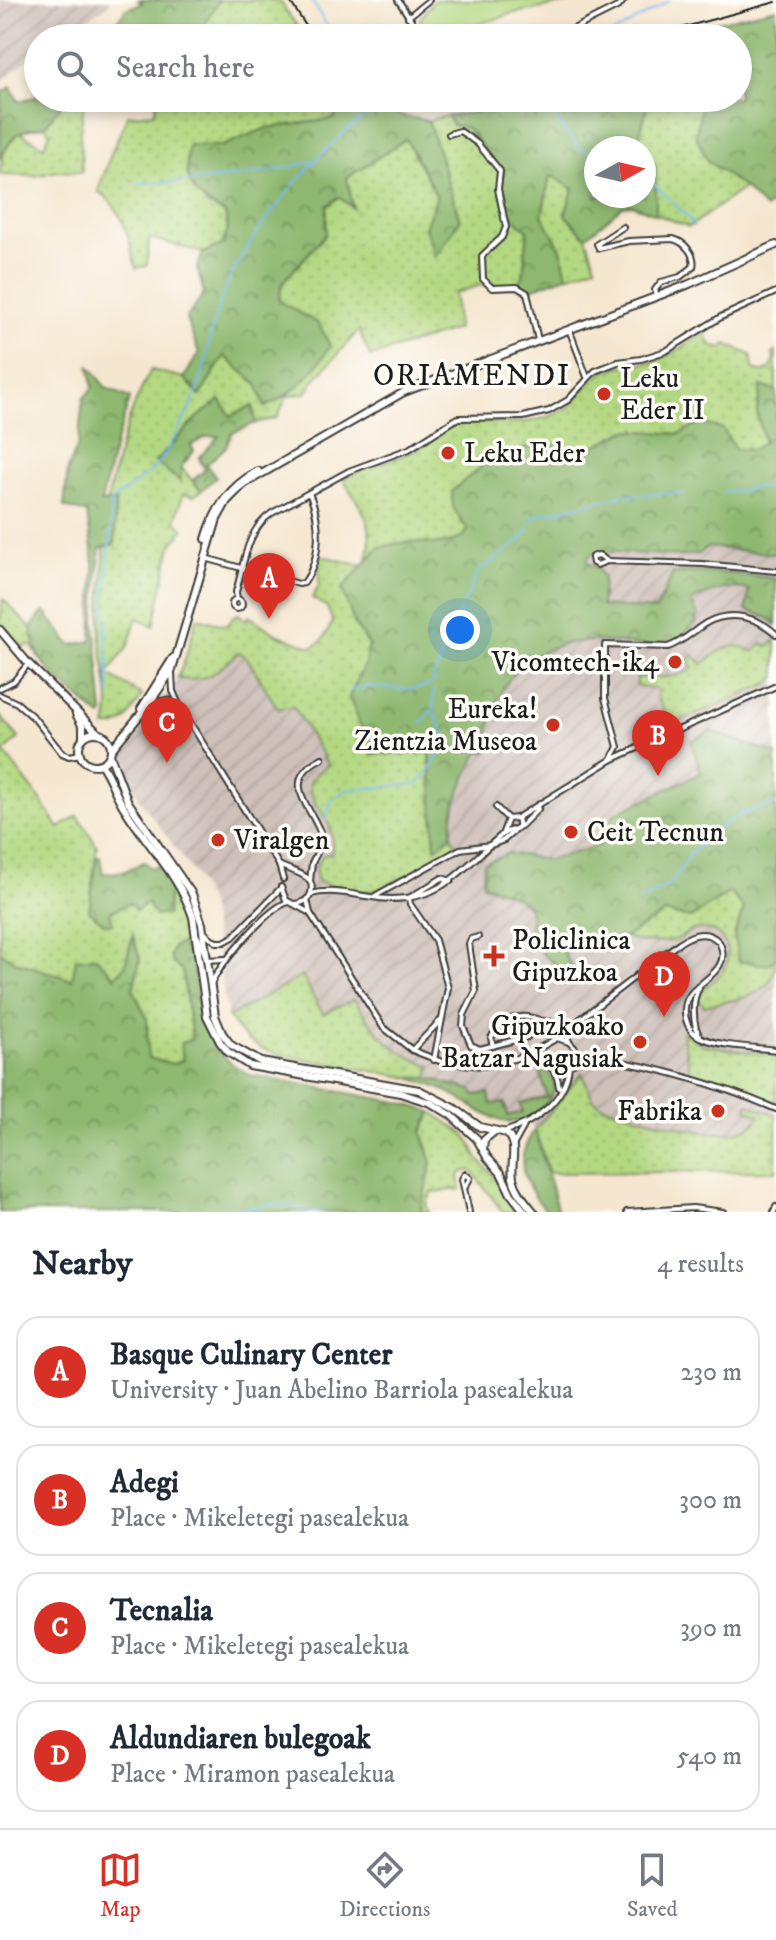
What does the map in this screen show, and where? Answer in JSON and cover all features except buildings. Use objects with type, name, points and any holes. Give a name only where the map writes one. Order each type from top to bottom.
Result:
[{"type":"main road","points":[[140,713],[176,651],[208,533],[220,503],[243,480],[383,398],[657,296],[776,245]]},
{"type":"main road","points":[[101,764],[172,670],[217,519],[235,491],[404,392]]},
{"type":"main road","points":[[0,630],[75,711],[110,741],[111,753],[128,802],[192,894],[207,960],[215,1016],[231,1045],[247,1056],[268,1064],[419,1090],[454,1108],[480,1127],[510,1136],[514,1144],[514,1181],[534,1212]]},
{"type":"main road","points":[[8,639],[51,686]]},
{"type":"main road","points":[[75,711],[83,727],[81,754],[88,763],[101,764]]},
{"type":"main road","points":[[84,738],[124,733]]},
{"type":"main road","points":[[101,764],[124,809],[183,891],[199,931],[207,1016],[212,1030],[228,1052],[258,1069],[416,1097],[461,1122],[501,1173],[511,1194],[525,1212]]},
{"type":"main road","points":[[483,1150],[484,1140],[500,1131]]},
{"type":"main road","points":[[490,1160],[503,1161],[513,1153]]},
{"type":"street","points":[[398,0],[413,24]]},
{"type":"street","points":[[408,17],[429,0]]},
{"type":"street","points":[[611,8],[612,0]]},
{"type":"street","points":[[581,24],[624,1]]},
{"type":"street","points":[[449,134],[460,131],[469,136],[500,171],[498,189],[506,227],[502,237],[482,256],[483,279],[492,288],[517,287],[527,293],[538,340]]},
{"type":"street","points":[[623,227],[600,240],[597,244],[599,248],[629,241],[673,239],[680,241],[692,255],[693,267],[680,277],[661,282],[655,290],[657,296]]},
{"type":"street","points":[[237,599],[236,592],[255,528],[266,517],[357,467],[409,449],[458,418],[523,417],[549,411],[568,400],[587,377],[608,365],[652,357],[666,351],[721,317],[776,292]]},
{"type":"street","points":[[569,329],[587,377]]},
{"type":"street","points":[[205,558],[304,583],[319,530],[309,493]]},
{"type":"street","points":[[198,570],[205,558],[208,533]]},
{"type":"street","points":[[607,561],[703,564],[776,571]]},
{"type":"street","points":[[611,760],[617,754],[618,747],[605,698],[605,645],[668,647],[712,620],[733,616],[751,618],[776,634]]},
{"type":"street","points":[[0,688],[14,681],[28,663]]},
{"type":"street","points":[[172,670],[173,691]]},
{"type":"street","points":[[153,692],[163,685],[170,685],[179,705],[279,865],[283,896],[310,913]]},
{"type":"street","points":[[508,819],[517,818],[611,760],[775,685]]},
{"type":"street","points":[[0,695],[17,703],[34,718],[62,753],[69,756],[81,754]]},
{"type":"street","points":[[149,704],[167,700],[179,705]]},
{"type":"street","points":[[210,987],[226,959],[275,909],[307,899],[311,894],[312,863],[323,841],[303,799],[299,782],[305,770],[322,758]]},
{"type":"street","points":[[311,894],[325,891],[409,898],[436,890],[451,881],[541,804]]},
{"type":"street","points":[[496,807],[512,828]]},
{"type":"street","points":[[373,896],[460,849],[504,840],[517,818]]},
{"type":"street","points":[[283,879],[312,863]]},
{"type":"street","points":[[279,865],[325,891]]},
{"type":"street","points":[[199,931],[216,942],[228,940],[281,888]]},
{"type":"street","points":[[409,898],[435,940],[448,988],[434,1060]]},
{"type":"street","points":[[307,899],[310,913],[383,1027],[412,1050],[434,1060],[474,1066],[493,1065],[526,1056],[547,1044],[679,943],[699,934],[716,938],[723,953],[718,971],[694,997],[695,1030],[701,1038]]},
{"type":"street","points":[[478,937],[471,939],[469,944],[476,991],[464,1015],[463,1026],[471,1045],[480,1049],[532,1034],[542,1021]]},
{"type":"street","points":[[207,960],[226,959]]},
{"type":"street","points":[[701,987],[693,991],[688,1000],[686,1019],[692,1033],[701,1038],[776,1050]]},
{"type":"street","points":[[688,1000],[696,1012]]},
{"type":"street","points":[[493,1046],[491,1038],[494,1032],[508,1019],[523,1016],[551,1022],[554,1037]]},
{"type":"street","points":[[412,1050],[442,1019]]},
{"type":"street","points":[[563,1019],[569,1042],[583,1057]]},
{"type":"street","points":[[686,1019],[695,1020]]},
{"type":"street","points":[[554,1037],[569,1042]]},
{"type":"street","points":[[545,1061],[543,1052],[547,1044]]},
{"type":"street","points":[[500,1131],[524,1126],[544,1112],[568,1076],[574,1049]]},
{"type":"street","points":[[526,1056],[545,1061],[554,1069],[560,1090]]},
{"type":"street","points":[[554,1069],[562,1070],[583,1057],[609,1059],[748,1098],[776,1109]]},
{"type":"street","points":[[514,1144],[524,1126]]},
{"type":"street","points":[[465,1182],[469,1212]]},
{"type":"street","points":[[627,1212],[693,1208],[723,1212]]},
{"type":"shaded area","points":[[0,0],[110,0],[108,5],[80,24],[24,24],[24,63],[0,82]]},
{"type":"shaded area","points":[[708,547],[776,554],[776,754],[710,732],[701,773],[614,814],[602,845],[549,860],[509,853],[518,898],[529,908],[531,920],[528,930],[563,954],[591,939],[625,937],[635,942],[675,940],[703,928],[714,931],[723,939],[728,950],[727,963],[722,974],[700,992],[700,1004],[705,1006],[761,992],[776,973],[776,1171],[549,1173],[530,1119],[550,1100],[539,1065],[547,1097],[521,1103],[523,1112],[507,1116],[472,1090],[428,1078],[431,1066],[408,1058],[384,1041],[372,1026],[323,1015],[302,976],[228,1017],[209,903],[193,872],[140,800],[121,755],[179,679],[199,681],[220,670],[239,652],[293,706],[328,766],[318,771],[311,793],[332,834],[332,855],[323,856],[316,867],[457,846],[452,836],[451,820],[471,766],[480,751],[488,752],[493,710],[504,688],[518,668],[534,654],[573,641],[597,641],[588,557],[595,551],[680,556],[699,554]]},
{"type":"green space","points":[[138,0],[219,0],[204,24],[115,24],[126,9],[142,3]]},
{"type":"green space","points":[[219,0],[279,0],[295,24],[204,24]]},
{"type":"green space","points":[[434,0],[569,0],[570,3],[509,14],[477,24],[421,24],[420,19]]},
{"type":"green space","points":[[776,8],[776,200],[765,209],[744,188],[708,161],[696,136],[700,112],[752,112],[752,24],[709,24]]},
{"type":"green space","points":[[11,87],[18,101],[24,100],[24,112],[56,112],[45,126],[22,132],[13,138],[0,159],[2,93]]},
{"type":"green space","points":[[56,112],[83,112],[80,133],[82,172],[0,175],[5,152],[19,132],[44,146],[50,133],[45,126]]},
{"type":"green space","points":[[337,112],[333,119],[267,128],[222,146],[189,146],[207,205],[225,213],[228,229],[222,245],[203,253],[149,238],[147,266],[136,268],[120,216],[98,191],[128,115]]},
{"type":"green space","points":[[337,112],[393,112],[428,120],[460,220],[435,257],[425,228],[437,196],[406,139],[347,178],[353,208],[339,197],[327,206],[326,234],[282,283],[279,301],[319,324],[330,346],[323,357],[295,389],[265,407],[257,384],[224,356],[200,396],[184,378],[199,353],[186,319],[204,293],[197,268],[203,253],[222,245],[228,229],[225,213],[205,201],[192,187],[187,169],[189,145],[222,146],[267,128],[333,119]]},
{"type":"green space","points":[[476,112],[646,112],[639,136],[584,136],[584,208],[621,208],[586,237],[565,215],[573,189],[550,175],[542,215],[561,249],[567,276],[528,290],[516,285],[523,277],[528,230],[505,205],[503,172],[467,128],[452,125],[448,116]]},
{"type":"green space","points":[[646,112],[700,112],[696,136],[708,161],[744,188],[689,227],[656,214],[656,136],[639,136]]},
{"type":"green space","points":[[448,116],[452,125],[467,128],[503,172],[500,192],[528,230],[523,277],[516,285],[482,285],[455,293],[457,329],[370,357],[359,330],[306,393],[287,396],[277,418],[256,423],[253,406],[231,416],[220,400],[195,420],[156,462],[180,480],[181,467],[201,491],[194,496],[183,494],[175,520],[184,529],[171,546],[154,626],[137,618],[127,648],[107,674],[142,695],[124,722],[106,727],[108,694],[101,628],[104,546],[115,543],[115,502],[107,502],[124,434],[151,370],[184,378],[200,395],[224,356],[257,384],[319,324],[279,301],[282,283],[326,234],[327,207],[339,197],[353,207],[346,178],[406,139],[437,196],[425,228],[435,257],[460,220],[428,120]]},
{"type":"green space","points":[[550,175],[574,189],[565,215],[586,237],[596,266],[567,276],[561,249],[542,215]]},
{"type":"green space","points":[[640,208],[656,208],[656,214]]},
{"type":"green space","points":[[705,332],[710,345],[723,348],[726,344],[751,355],[753,368],[757,371],[769,370],[776,351],[776,391],[761,386],[757,412],[764,443],[752,450],[735,449],[723,429],[701,423],[679,434],[627,430],[573,457],[551,444],[525,448],[489,460],[453,507],[468,531],[457,540],[433,545],[392,545],[379,549],[367,559],[370,545],[368,524],[343,478],[415,450],[459,423],[529,421],[556,414],[573,403],[602,373],[658,359]]},
{"type":"green space","points":[[89,365],[106,388],[130,398],[101,502],[115,502],[115,544],[100,548],[95,622],[101,717],[57,679],[39,658],[31,628],[44,611],[71,645],[92,641],[94,563],[87,513],[64,507],[68,469],[78,445],[83,399],[93,388]]},
{"type":"green space","points":[[761,386],[776,391],[776,554],[708,547],[699,554],[680,556],[596,551],[588,557],[587,563],[597,567],[603,578],[601,606],[656,610],[673,573],[713,572],[776,578],[776,624],[746,610],[749,590],[726,589],[691,602],[699,617],[695,619],[697,622],[673,641],[646,645],[574,642],[533,657],[517,670],[505,686],[490,727],[488,752],[479,752],[460,792],[453,814],[452,836],[435,848],[430,753],[372,754],[349,697],[365,663],[369,645],[355,625],[342,589],[379,547],[408,542],[442,544],[462,537],[468,531],[453,507],[452,491],[489,460],[525,448],[551,444],[573,457],[627,430],[679,434],[701,423],[723,429],[735,449],[752,450],[764,442],[757,412]]},
{"type":"green space","points":[[220,400],[231,416],[252,406],[256,423],[232,433],[226,447],[206,465],[216,477],[201,491],[193,480],[205,470],[199,458],[219,436],[206,437],[191,445],[194,451],[181,467],[180,481],[155,462],[195,420]]},
{"type":"green space","points":[[319,555],[362,566],[342,589],[355,625],[369,645],[365,663],[350,697],[430,753],[435,847],[452,836],[457,846],[378,889],[355,890],[316,879],[316,867],[323,855],[332,854],[332,835],[310,790],[316,774],[328,765],[293,706],[278,709],[247,658],[239,652],[203,678],[177,678],[197,618],[223,625],[229,624],[233,616],[239,614],[246,621],[249,616],[276,634],[312,647],[322,641],[333,622],[327,607],[312,598],[319,586]]},
{"type":"green space","points":[[3,599],[31,628],[39,658],[31,645],[22,647],[0,622]]},
{"type":"green space","points":[[776,640],[776,677],[768,684],[671,725],[657,697],[657,689],[637,686],[637,677],[673,676],[693,669],[688,659],[693,655],[702,664],[726,648],[739,646],[754,652],[762,643],[768,646]]},
{"type":"green space","points":[[0,716],[19,738],[4,752],[59,828],[78,816],[97,846],[89,912],[109,912],[130,902],[147,903],[167,915],[168,895],[175,890],[185,916],[192,954],[186,954],[182,943],[172,963],[182,970],[192,1039],[182,1044],[183,1060],[173,1064],[147,1058],[147,1019],[133,989],[140,960],[132,937],[125,966],[115,977],[72,980],[17,962],[0,952]]},
{"type":"green space","points":[[710,731],[776,754],[776,957],[768,965],[738,961],[734,935],[744,909],[730,892],[690,918],[665,913],[625,937],[591,939],[564,954],[574,970],[566,975],[529,941],[531,916],[526,903],[483,884],[484,863],[509,853],[549,860],[601,845],[614,814],[701,773],[691,741]]},
{"type":"green space","points":[[97,856],[100,856],[103,874],[125,871],[144,862],[153,869],[158,865],[175,890],[168,895],[167,914],[155,916],[147,903],[136,911],[130,903],[110,912],[113,924],[105,924],[89,911]]},
{"type":"green space","points":[[730,892],[744,909],[734,935],[767,965],[776,957],[774,971],[770,982],[753,995],[704,1006],[698,999],[700,994],[726,965],[727,949],[720,936],[707,929],[699,929],[663,942],[643,942],[625,937],[665,913],[691,918]]},
{"type":"green space","points":[[133,935],[140,960],[133,989],[147,1019],[148,1058],[173,1064],[183,1060],[181,1043],[192,1039],[182,970],[172,963],[170,955],[174,946],[182,943],[186,954],[192,954],[199,1008],[210,1039],[233,1064],[250,1075],[402,1103],[432,1112],[422,1132],[432,1163],[422,1212],[0,1212],[0,952],[17,962],[72,980],[76,959],[96,957],[115,977],[125,966]]},
{"type":"green space","points":[[302,976],[323,1014],[354,999],[370,1022],[395,1048],[431,1066],[428,1078],[406,1077],[277,1054],[249,1040],[228,1017]]},
{"type":"green space","points":[[682,1032],[703,1045],[776,1056],[776,1103],[744,1090],[744,1087],[690,1071]]},
{"type":"green space","points":[[538,1063],[553,1080],[553,1093],[537,1112],[515,1122],[491,1117],[443,1090],[406,1077],[428,1078],[472,1090],[475,1095],[489,1093],[491,1104],[504,1102],[508,1116],[522,1112],[520,1103],[547,1097]]},
{"type":"green space","points":[[582,1073],[593,1099],[603,1106],[688,1129],[721,1133],[746,1129],[760,1116],[747,1109],[748,1104],[776,1115],[776,1171],[549,1173],[535,1130]]},
{"type":"green space","points":[[432,1112],[463,1133],[516,1212],[503,1212],[471,1170],[459,1176],[461,1189],[432,1192],[426,1205],[429,1212],[422,1212],[432,1163],[422,1132]]},
{"type":"green space","points":[[535,1130],[558,1212],[547,1212],[532,1193],[524,1173],[524,1152]]},
{"type":"waterway","points":[[311,0],[326,24]]},
{"type":"waterway","points":[[630,24],[669,1]]},
{"type":"waterway","points":[[110,695],[105,613],[112,502],[156,466],[180,427],[199,385],[214,319],[228,283],[263,224],[308,169],[371,112]]},
{"type":"waterway","points":[[550,112],[584,150]]},
{"type":"waterway","points":[[135,183],[226,178],[315,161]]},
{"type":"waterway","points":[[656,186],[694,226]]},
{"type":"waterway","points":[[723,492],[776,486]]},
{"type":"waterway","points":[[530,524],[533,516],[625,495],[685,493]]},
{"type":"waterway","points":[[464,605],[477,572],[520,541],[529,529]]},
{"type":"waterway","points":[[431,684],[461,610]]},
{"type":"waterway","points":[[351,690],[372,687],[410,689],[429,685]]},
{"type":"waterway","points":[[326,820],[330,802],[346,790],[418,784],[429,771],[443,748],[444,734],[433,709],[434,689]]},
{"type":"waterway","points":[[421,723],[430,712]]},
{"type":"waterway","points":[[642,900],[670,885],[691,853],[725,823],[746,812],[776,804]]},
{"type":"waterway","points":[[214,1212],[274,1204],[320,1212]]},
{"type":"railway","points":[[289,0],[305,24]]},
{"type":"railway","points":[[696,24],[776,2]]},
{"type":"place","name":"Leku Eder II","points":[[604,394]]},
{"type":"place","name":"Leku Eder","points":[[448,453]]},
{"type":"place","name":"Basque Culinary Center","points":[[269,619]]},
{"type":"place","name":"Vicomtech-ik4","points":[[675,662]]},
{"type":"place","name":"Eureka! Zientzia Museoa","points":[[553,725]]},
{"type":"place","name":"Tecnalia","points":[[167,763]]},
{"type":"place","name":"Adegi","points":[[658,776]]},
{"type":"place","name":"Ceit Tecnun","points":[[571,832]]},
{"type":"place","name":"Viralgen","points":[[218,840]]},
{"type":"place","name":"Policlinica Gipuzkoa","points":[[494,956]]},
{"type":"place","name":"Aldundiaren bulegoak","points":[[664,1017]]},
{"type":"place","name":"Gipuzkoako Batzar Nagusiak","points":[[640,1042]]},
{"type":"place","name":"Fabrika","points":[[718,1111]]},
{"type":"district","name":"ORIAMENDI","points":[[472,376]]}]
